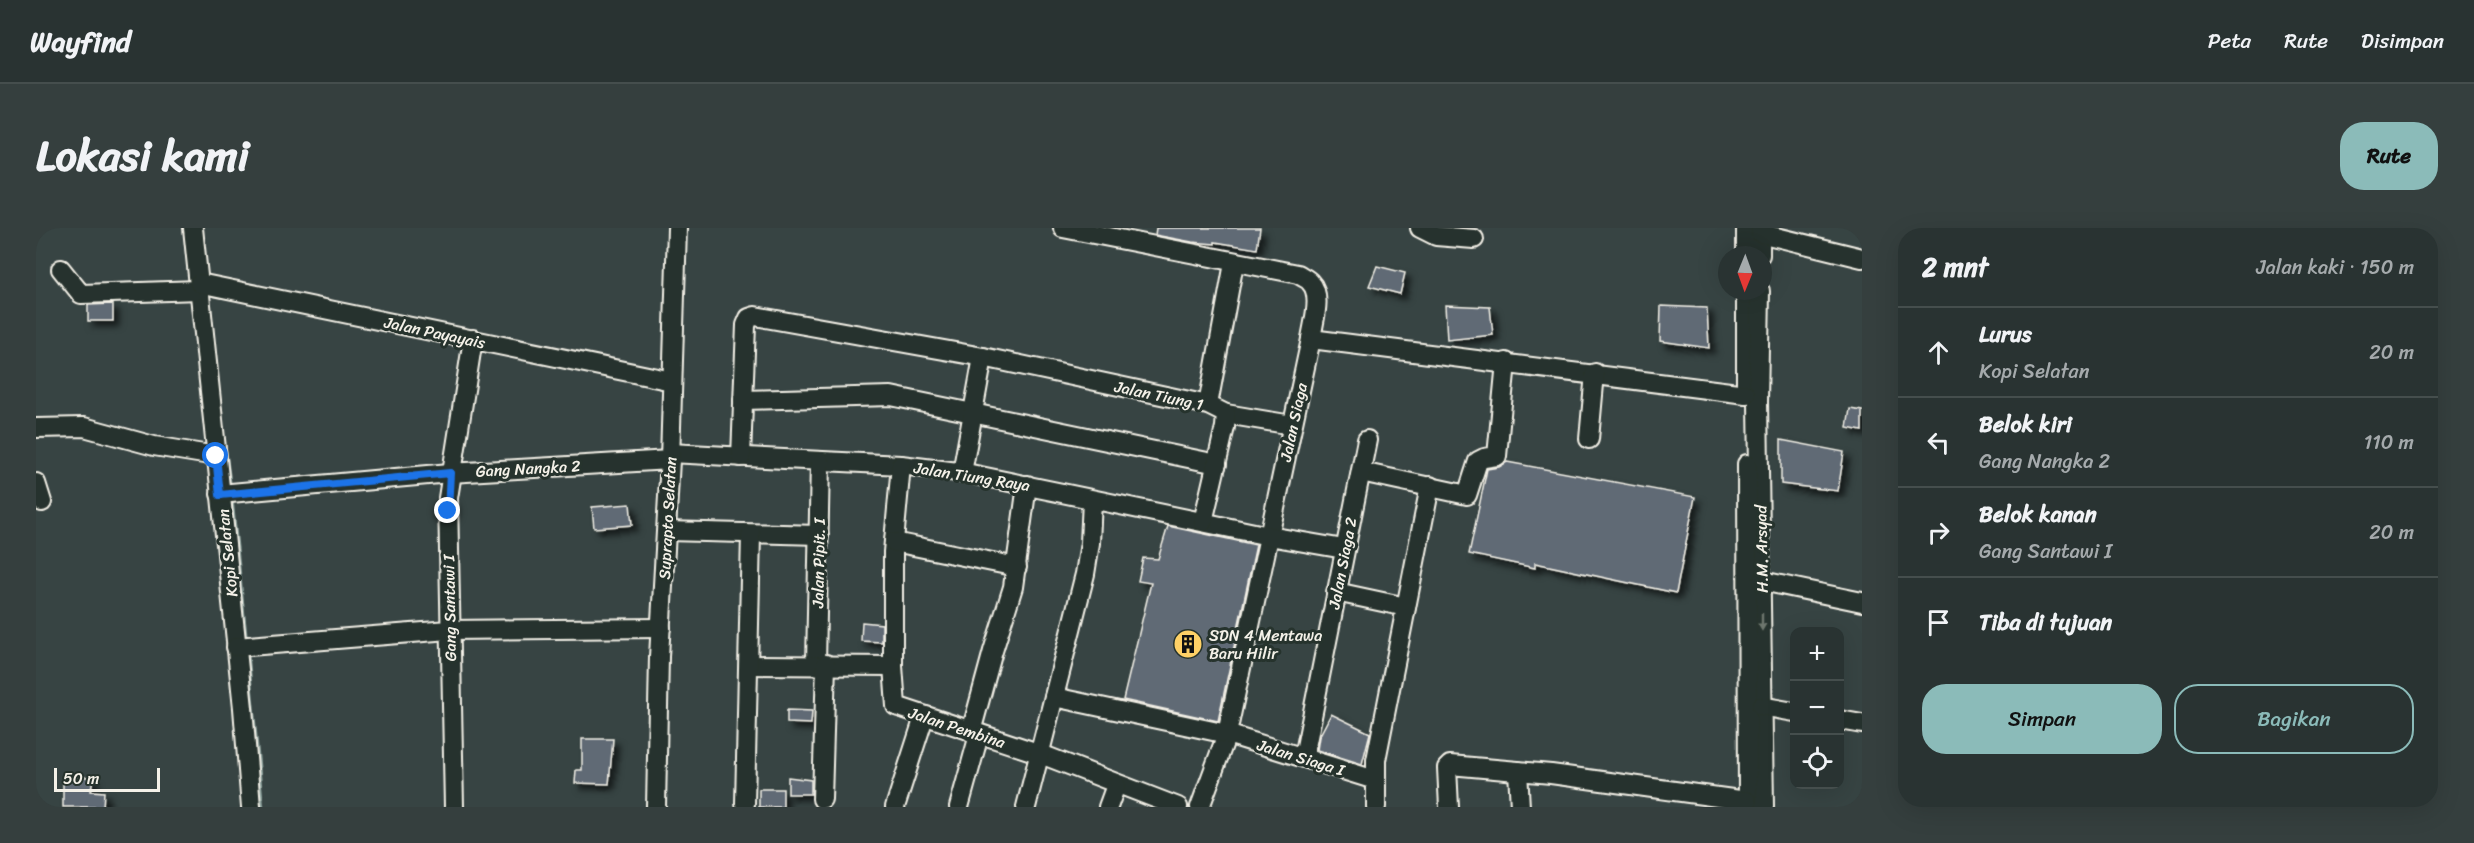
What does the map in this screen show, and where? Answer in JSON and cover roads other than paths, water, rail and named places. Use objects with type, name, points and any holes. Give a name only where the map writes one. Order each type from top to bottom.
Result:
[{"type":"street","name":"Kopi Selatan","points":[[193,228],[203,286],[216,456],[231,493],[244,646],[251,807]]},
{"type":"street","name":"Suprapto Selatan","points":[[656,807],[660,628],[667,531],[677,228]]},
{"type":"street","name":"Jalan Siaga","points":[[1063,228],[1298,274],[1310,282],[1315,292],[1316,306],[1311,339],[1227,734],[1200,807]]},
{"type":"street","points":[[1420,228],[1436,236],[1474,239]]},
{"type":"street","points":[[1747,246],[1748,230]]},
{"type":"street","points":[[1748,230],[1756,246]]},
{"type":"street","points":[[1748,230],[1862,258]]},
{"type":"street","points":[[1208,405],[1234,263]]},
{"type":"street","name":"Jalan Payayais","points":[[61,269],[81,294],[203,286],[672,381]]},
{"type":"street","name":"H.M. Arsyad","points":[[1746,300],[1749,709],[1756,768]]},
{"type":"street","name":"H.M. Arsyad","points":[[1753,805],[1761,706],[1762,582],[1758,402],[1760,300]]},
{"type":"street","name":"Jalan Tiung 1","points":[[743,400],[746,325],[749,318],[755,316],[983,357],[1208,405],[1226,414],[1203,522]]},
{"type":"street","name":"Gang Santawi I","points":[[454,807],[447,523],[450,473],[473,339]]},
{"type":"street","points":[[1311,339],[1595,373],[1746,394]]},
{"type":"street","points":[[962,473],[983,357]]},
{"type":"street","points":[[1361,472],[1467,495],[1478,461],[1497,456],[1506,362]]},
{"type":"street","points":[[1589,438],[1595,373]]},
{"type":"street","points":[[741,457],[743,400],[891,396],[1217,464]]},
{"type":"street","points":[[1226,414],[1292,425]]},
{"type":"street","points":[[36,428],[84,427],[154,446],[216,456]]},
{"type":"street","name":"Jalan Siaga 2","points":[[1304,757],[1367,440]]},
{"type":"street","name":"Gang Nangka 2","points":[[231,493],[450,473],[670,457]]},
{"type":"street","name":"Jalan Tiung Raya","points":[[670,457],[741,457],[901,465],[962,473],[1269,536],[1344,549]]},
{"type":"street","name":"Jalan Pipit. I","points":[[820,461],[822,799]]},
{"type":"street","name":"Jalan Pembina","points":[[901,465],[894,542],[893,666],[896,706],[1038,753],[1178,807]]},
{"type":"street","points":[[36,483],[42,502]]},
{"type":"street","points":[[959,807],[993,651],[1009,606],[1017,567],[1027,485]]},
{"type":"street","points":[[1376,807],[1376,760],[1430,486]]},
{"type":"street","points":[[1026,807],[1088,558],[1092,500]]},
{"type":"street","points":[[667,531],[819,535]]},
{"type":"street","points":[[745,804],[752,534]]},
{"type":"street","points":[[894,542],[1017,567]]},
{"type":"street","points":[[1762,582],[1862,602]]},
{"type":"street","points":[[1336,592],[1406,607]]},
{"type":"street","points":[[244,646],[449,630],[660,628]]},
{"type":"street","points":[[749,665],[893,666]]},
{"type":"street","name":"Jalan Siaga I","points":[[1054,697],[1227,734],[1375,780]]},
{"type":"street","points":[[1761,706],[1790,711]]},
{"type":"street","points":[[895,807],[924,717]]},
{"type":"street","points":[[1844,721],[1862,724]]},
{"type":"street","points":[[1449,807],[1448,765],[1551,774],[1753,805]]},
{"type":"street","points":[[1518,771],[1520,807]]},
{"type":"street","points":[[1108,807],[1116,785]]},
{"type":"waterway","points":[[224,443],[230,488]]},
{"type":"waterway","points":[[231,496],[246,643]]},
{"type":"waterway","points":[[247,651],[262,807]]},
{"type":"place","name":"SDN 4 Mentawa Baru Hilir","points":[[1188,644]]}]
